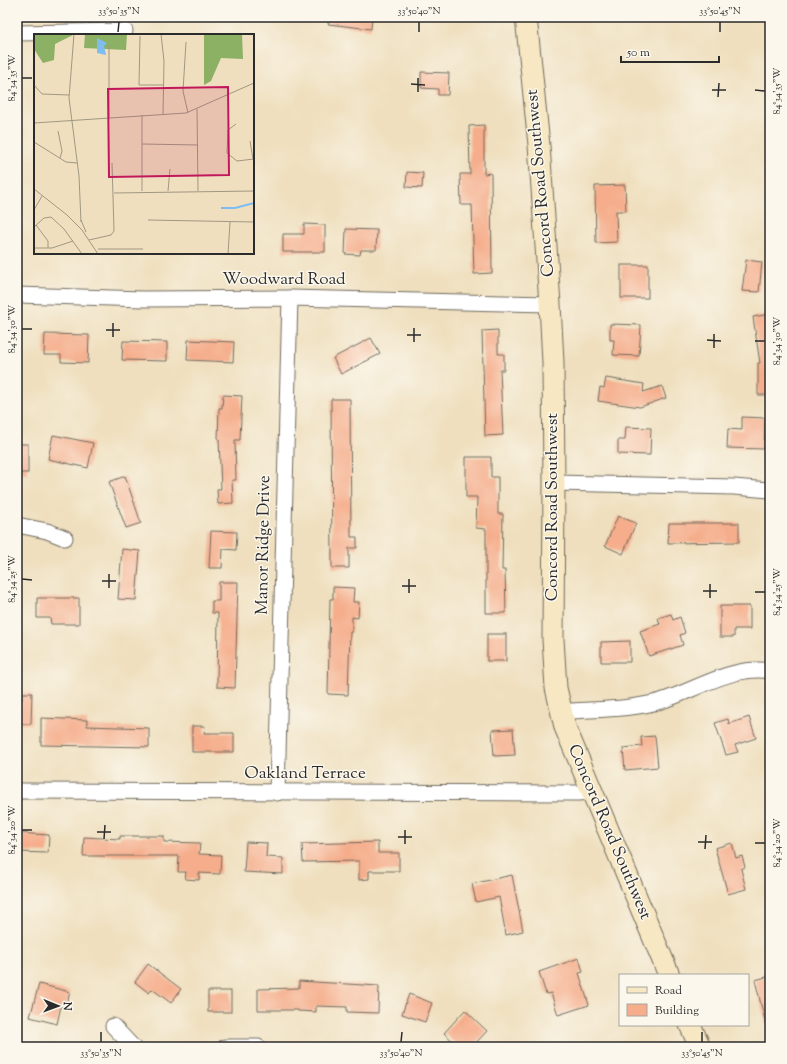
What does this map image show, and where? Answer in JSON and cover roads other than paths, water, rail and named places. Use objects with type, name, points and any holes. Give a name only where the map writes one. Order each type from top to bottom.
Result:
[{"type":"street","name":"Concord Road Southwest","points":[[526,17],[539,145],[553,362],[553,639],[556,688],[560,712],[565,727],[669,974]]},
{"type":"street","points":[[17,33],[125,31]]},
{"type":"street","name":"Woodward Road","points":[[17,295],[143,299],[290,298],[550,304]]},
{"type":"street","name":"Manor Ridge Drive","points":[[277,793],[290,298]]},
{"type":"street","points":[[554,483],[734,486],[770,490]]},
{"type":"street","points":[[17,525],[47,531],[66,538]]},
{"type":"street","points":[[560,712],[630,706],[661,701],[726,675],[755,670],[770,671]]},
{"type":"street","name":"Oakland Terrace","points":[[17,791],[277,793],[592,792]]},
{"type":"street","points":[[113,1026],[133,1047]]},
{"type":"street","points":[[690,1026],[700,1047]]},
{"type":"street","points":[[225,1047],[258,1047]]}]
